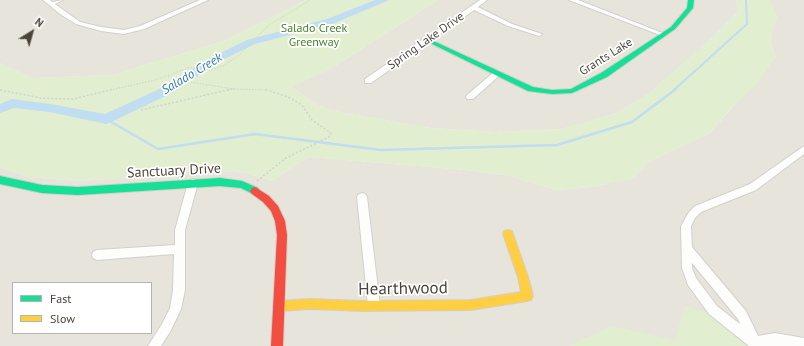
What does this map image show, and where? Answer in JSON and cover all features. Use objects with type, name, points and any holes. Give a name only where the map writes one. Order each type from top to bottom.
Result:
[{"type":"street","points":[[48,2],[60,0]]},
{"type":"street","points":[[48,2],[78,23],[101,29],[124,32],[142,28],[205,0]]},
{"type":"street","name":"Spring Lake Drive","points":[[368,81],[484,0]]},
{"type":"street","points":[[572,0],[662,34]]},
{"type":"street","name":"Grants Lake","points":[[427,40],[531,89],[542,92],[572,90],[604,75],[676,25],[690,8],[690,0]]},
{"type":"street","points":[[474,8],[510,25],[538,34]]},
{"type":"street","points":[[470,97],[497,74]]},
{"type":"street","points":[[756,345],[727,323],[713,310],[692,281],[687,268],[686,226],[692,215],[704,206],[753,187],[804,149]]},
{"type":"street","name":"Sanctuary Drive","points":[[0,180],[42,190],[78,191],[220,182],[249,188],[261,194],[271,203],[280,221],[282,235],[277,346]]},
{"type":"street","points":[[154,346],[166,328],[175,309],[179,290],[180,230],[193,184]]},
{"type":"street","points":[[362,197],[374,306]]},
{"type":"street","name":"Hearthwood","points":[[279,306],[310,304],[374,306],[471,305],[527,296],[523,277],[508,234]]},
{"type":"street","points":[[687,248],[742,315],[756,345]]},
{"type":"street","points":[[97,255],[180,249]]},
{"type":"street","points":[[756,345],[775,339],[804,344]]},
{"type":"path","points":[[0,90],[41,98],[73,99],[119,90],[196,67],[206,70],[223,66],[237,57],[269,25],[310,0]]},
{"type":"path","points":[[168,76],[183,81],[234,89],[263,89],[288,97],[302,105],[312,120],[331,133],[329,137],[286,158],[249,188]]},
{"type":"path","points":[[141,110],[234,89]]},
{"type":"shaded area","points":[[0,0],[306,0],[226,40],[113,75],[32,78],[0,63]]},
{"type":"shaded area","points":[[438,0],[736,0],[738,11],[707,42],[650,93],[615,114],[562,129],[495,132],[430,128],[345,113],[319,106],[291,87],[335,66]]},
{"type":"shaded area","points":[[770,0],[804,0],[804,346],[0,346],[0,167],[27,177],[79,181],[221,171],[247,173],[272,181],[308,157],[466,170],[510,176],[556,190],[591,187],[634,178],[648,162],[710,133],[776,57],[771,41],[772,29],[777,18]]},
{"type":"green space","name":"Salado Creek Greenway","points":[[306,0],[438,0],[335,66],[291,87],[319,106],[345,113],[430,128],[495,132],[562,129],[615,114],[650,93],[707,42],[738,11],[736,0],[770,0],[778,18],[772,29],[771,41],[776,57],[757,84],[730,109],[710,133],[648,162],[634,178],[591,187],[556,190],[510,176],[466,170],[308,157],[272,181],[247,173],[221,171],[79,181],[27,177],[0,167],[0,63],[32,78],[113,75],[226,40]]},
{"type":"green space","points":[[685,306],[713,315],[786,345],[794,346],[568,346],[611,326],[675,340]]},
{"type":"waterway","name":"Salado Creek","points":[[0,109],[12,103],[50,108],[106,119],[168,90],[216,59],[251,42],[331,21],[384,0]]},
{"type":"waterway","points":[[674,90],[747,24],[746,0]]},
{"type":"waterway","points":[[106,119],[158,149],[255,134],[381,150],[557,145],[632,122],[676,89]]},
{"type":"traffic: fast","points":[[427,40],[531,89],[552,92],[572,91],[604,75],[673,28],[690,8],[691,0]]},
{"type":"traffic: fast","points":[[0,180],[42,189],[78,191],[220,182],[242,185],[255,191]]},
{"type":"traffic: slow","points":[[279,306],[310,304],[362,306],[471,305],[527,296],[523,277],[508,234]]},
{"type":"traffic: jam","points":[[255,191],[266,199],[275,209],[280,221],[282,235],[277,346]]}]
